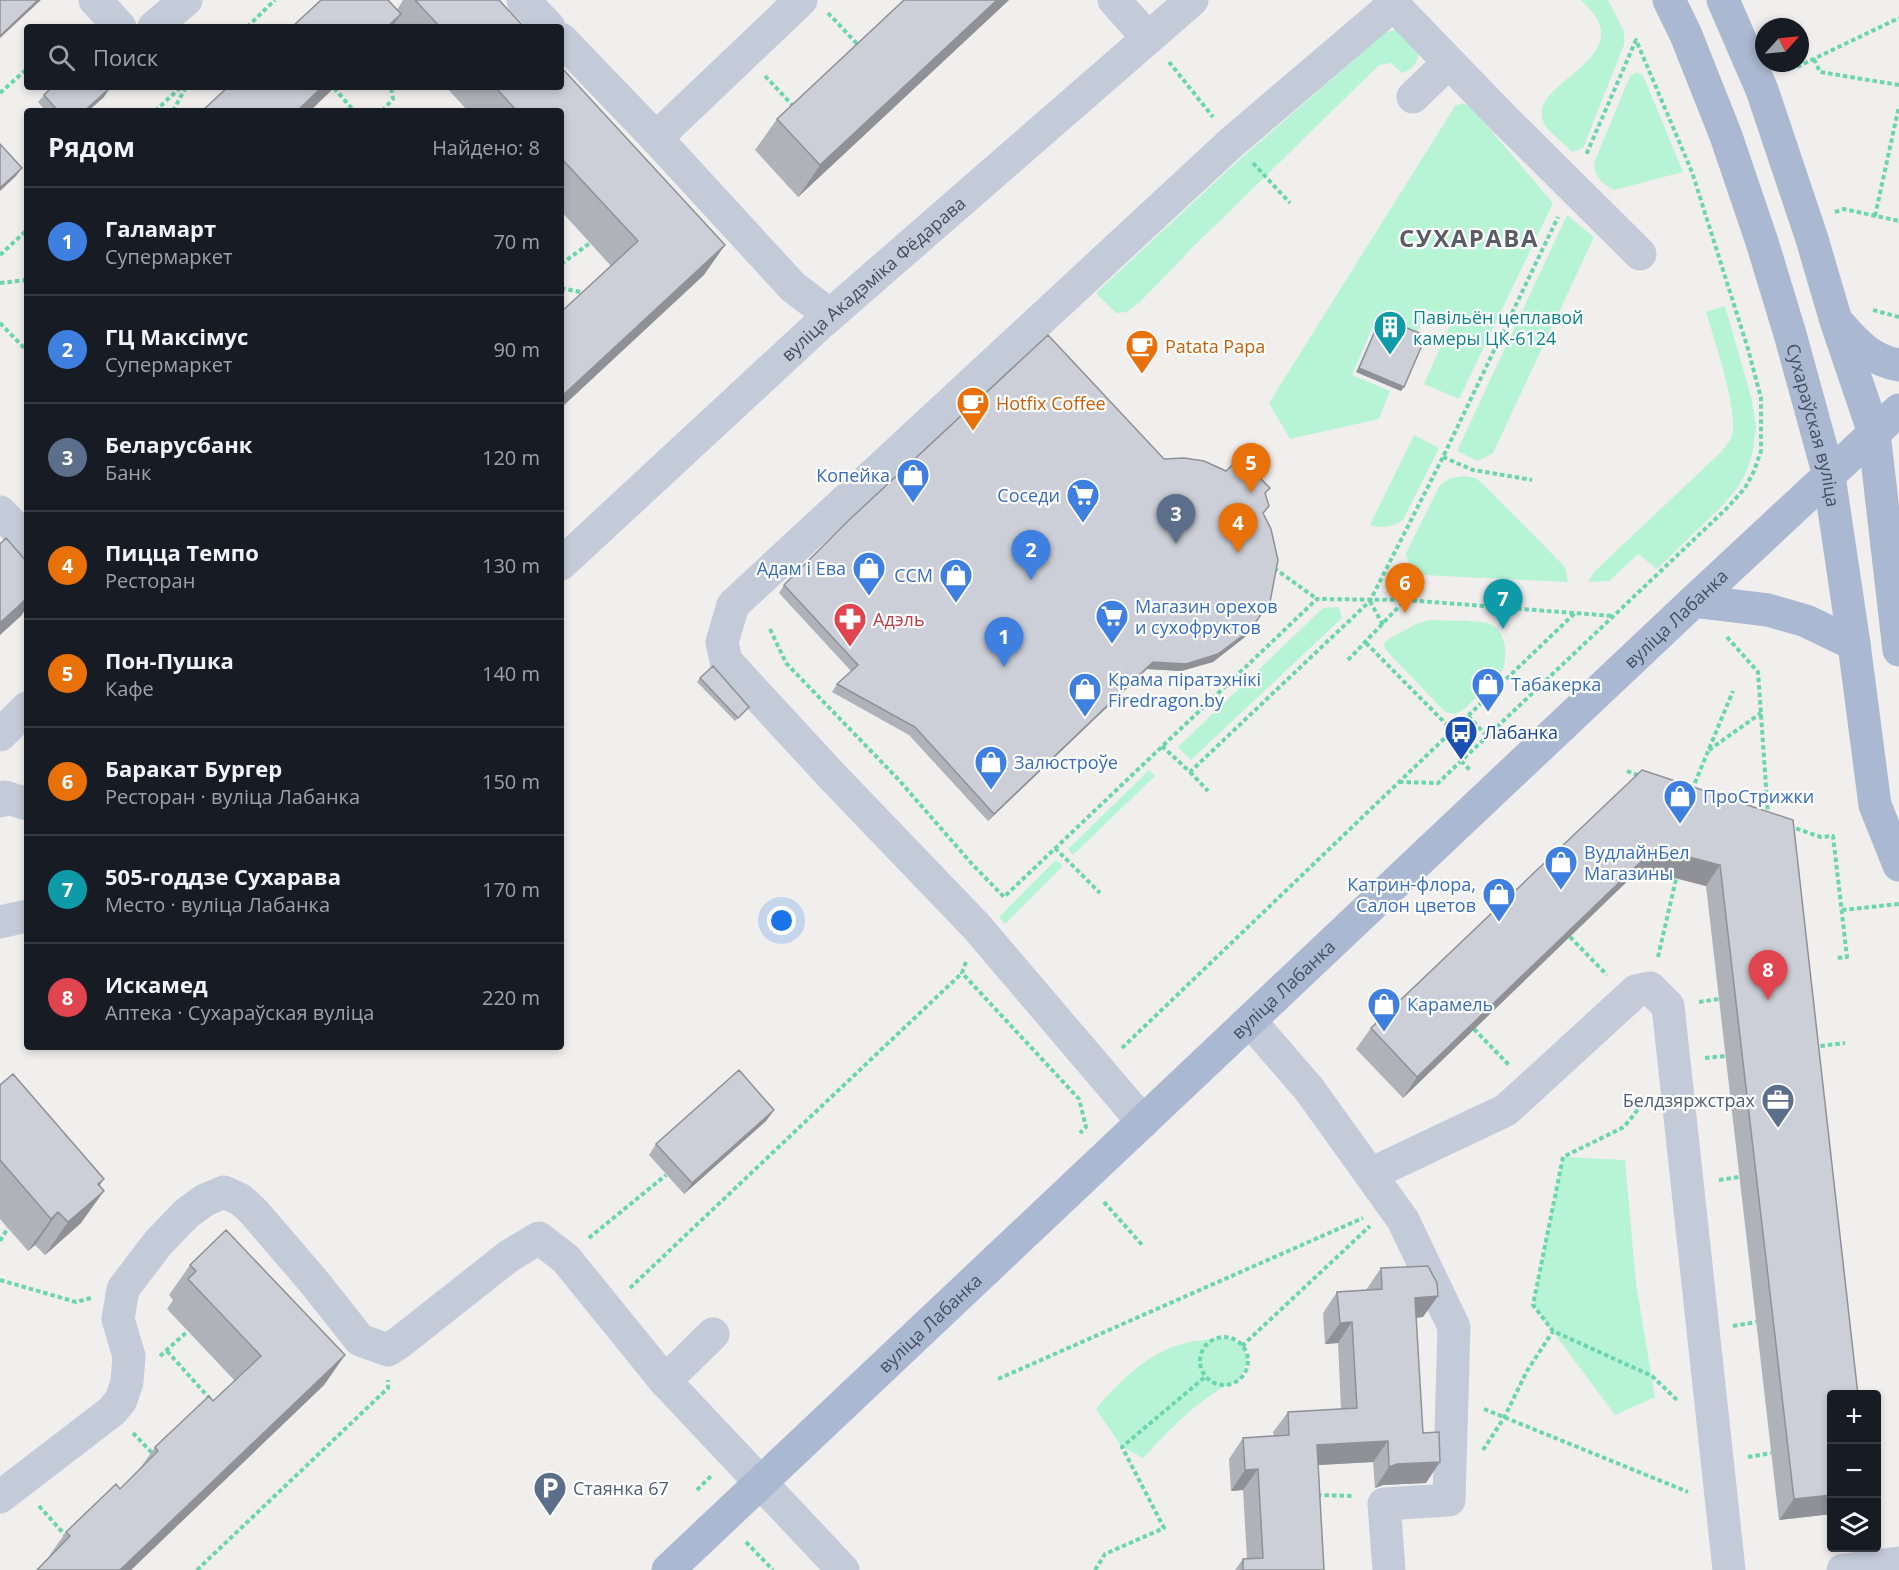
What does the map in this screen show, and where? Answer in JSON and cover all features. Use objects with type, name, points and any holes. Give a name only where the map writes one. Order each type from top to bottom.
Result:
[{"type":"main road","name":"Сухараўская вуліца","points":[[1669,0],[1726,136],[1762,242],[1790,334],[1828,476],[1854,644],[1875,805],[1899,865]]},
{"type":"main road","points":[[1723,0],[1762,90],[1874,433],[1899,650]]},
{"type":"main road","points":[[1836,321],[1857,345],[1872,356],[1899,365]]},
{"type":"main road","name":"вуліца Лабанка","points":[[668,1570],[1899,410]]},
{"type":"main road","points":[[1694,601],[1768,610],[1806,621],[1854,644]]},
{"type":"street","points":[[95,0],[117,24]]},
{"type":"street","points":[[158,24],[186,0]]},
{"type":"street","points":[[1114,0],[1147,37]]},
{"type":"street","name":"вуліца Акадэміка Фёдарава","points":[[564,561],[830,315],[1192,0]]},
{"type":"street","points":[[1143,1122],[976,926],[831,775],[726,661],[722,642],[733,605],[1232,142],[1391,3],[1571,188],[1640,254]]},
{"type":"street","points":[[656,138],[744,55],[812,4]]},
{"type":"street","points":[[564,42],[793,287],[830,315]]},
{"type":"street","points":[[1413,97],[1448,63]]},
{"type":"street","points":[[0,512],[24,537]]},
{"type":"street","points":[[0,735],[24,711]]},
{"type":"street","points":[[0,921],[24,917]]},
{"type":"street","points":[[1371,1174],[1506,1110],[1639,993],[1668,1006],[1729,1570]]},
{"type":"street","points":[[1250,1021],[1309,1089],[1393,1205],[1403,1220],[1454,1326],[1449,1500],[1384,1504],[1389,1570]]},
{"type":"street","points":[[9,1490],[112,1411],[121,1400],[127,1382],[129,1356],[118,1319],[123,1289],[158,1243],[187,1213],[204,1200],[224,1192],[242,1200],[254,1212],[360,1340],[388,1350],[509,1256],[539,1238],[566,1259],[665,1381],[843,1570]]},
{"type":"street","points":[[665,1381],[713,1334]]},
{"type":"street","points":[[1843,1570],[1899,1563]]},
{"type":"path","points":[[249,24],[275,0]]},
{"type":"path","points":[[812,4],[862,50]]},
{"type":"path","points":[[1809,61],[1899,18]]},
{"type":"path","points":[[1190,772],[1370,601],[1443,457],[1571,188],[1636,40],[1692,172],[1748,349],[1761,398],[1761,451],[1745,488],[1727,508],[1438,783],[1399,782]]},
{"type":"path","points":[[744,55],[798,110]]},
{"type":"path","points":[[1814,59],[1820,72],[1899,85]]},
{"type":"path","points":[[0,93],[24,72]]},
{"type":"path","points":[[158,108],[178,90]]},
{"type":"path","points":[[175,108],[184,90]]},
{"type":"path","points":[[336,90],[351,108]]},
{"type":"path","points":[[385,108],[393,99],[392,90]]},
{"type":"path","points":[[1875,216],[1899,106]]},
{"type":"path","points":[[1832,213],[1844,209],[1899,221]]},
{"type":"path","points":[[0,255],[24,233]]},
{"type":"path","points":[[564,262],[590,243]]},
{"type":"path","points":[[0,283],[24,280]]},
{"type":"path","points":[[564,289],[592,294]]},
{"type":"path","points":[[1873,310],[1899,317]]},
{"type":"path","points":[[0,323],[24,348]]},
{"type":"path","points":[[1443,457],[1473,470],[1532,480]]},
{"type":"path","points":[[1273,568],[1317,599],[1406,600],[1613,616]]},
{"type":"path","points":[[770,629],[786,663],[898,779],[1004,897],[1317,599]]},
{"type":"path","points":[[1348,660],[1406,600]]},
{"type":"path","points":[[1370,601],[1383,625]]},
{"type":"path","points":[[1079,1099],[1119,1050],[1575,613]]},
{"type":"path","points":[[1726,637],[1758,672],[1768,819],[1757,815]]},
{"type":"path","points":[[1366,643],[1452,730]]},
{"type":"path","points":[[1690,793],[1733,691]]},
{"type":"path","points":[[1708,750],[1761,713]]},
{"type":"path","points":[[1467,716],[1487,736]]},
{"type":"path","points":[[1162,746],[1209,791]]},
{"type":"path","points":[[1627,771],[1648,778]]},
{"type":"path","points":[[1779,823],[1821,837],[1833,836],[1847,957],[1835,958]]},
{"type":"path","points":[[1055,848],[1100,893]]},
{"type":"path","points":[[1570,937],[1639,993],[1676,879]]},
{"type":"path","points":[[1842,910],[1899,904]]},
{"type":"path","points":[[607,1310],[962,973]]},
{"type":"path","points":[[1474,1029],[1531,1088]]},
{"type":"path","points":[[1812,1047],[1845,1043]]},
{"type":"path","points":[[1674,1062],[1624,1127],[1563,1157],[1533,1305],[1553,1331],[1652,1376],[1688,1411],[1711,1408]]},
{"type":"path","points":[[566,1259],[605,1223],[666,1175]]},
{"type":"path","points":[[1104,1201],[1143,1246]]},
{"type":"path","points":[[1242,1346],[1393,1205]]},
{"type":"path","points":[[998,1379],[1393,1205]]},
{"type":"path","points":[[0,1241],[8,1228]]},
{"type":"path","points":[[0,1280],[76,1302]]},
{"type":"path","points":[[1480,1455],[1504,1418],[1527,1371],[1553,1331]]},
{"type":"path","points":[[1220,1337],[1236,1340],[1242,1346],[1248,1359],[1244,1374],[1239,1380],[1225,1386],[1211,1382],[1205,1377],[1199,1361],[1205,1345],[1220,1337]]},
{"type":"path","points":[[197,1570],[388,1388],[388,1350]]},
{"type":"path","points":[[167,1351],[218,1407]]},
{"type":"path","points":[[1095,1570],[1104,1554],[1164,1528],[1122,1447],[1205,1377]]},
{"type":"path","points":[[1453,1395],[1504,1418],[1721,1505]]},
{"type":"path","points":[[9,1490],[69,1539]]},
{"type":"path","points":[[1315,1495],[1349,1495],[1384,1504]]},
{"type":"path","points":[[746,1542],[773,1570]]},
{"type":"green space","points":[[1581,0],[1608,0],[1624,31],[1624,45],[1583,148],[1572,152],[1545,125],[1542,111],[1548,98],[1588,61],[1598,47],[1601,31],[1594,14]]},
{"type":"green space","points":[[1399,29],[1419,48],[1417,61],[1413,67],[1402,73],[1391,63],[1379,65],[1140,302],[1127,312],[1116,313],[1096,293],[1240,159],[1386,32]]},
{"type":"green space","points":[[1637,72],[1645,80],[1683,172],[1614,190],[1600,180],[1594,163],[1630,76]]},
{"type":"green space","points":[[1462,103],[1471,107],[1553,203],[1459,399],[1424,384],[1452,321],[1427,310],[1416,335],[1377,317],[1352,375],[1390,391],[1379,419],[1290,439],[1269,403],[1455,106]]},
{"type":"green space","points":[[1567,215],[1594,237],[1493,453],[1478,461],[1457,451]]},
{"type":"green space","points":[[1725,306],[1752,400],[1756,427],[1747,470],[1739,486],[1723,505],[1657,569],[1638,554],[1609,581],[1588,582],[1595,571],[1720,453],[1730,440],[1733,428],[1729,396],[1706,312]]},
{"type":"green space","points":[[1414,435],[1439,448],[1403,520],[1387,527],[1370,525]]},
{"type":"green space","points":[[1464,476],[1476,478],[1565,567],[1568,582],[1423,575],[1413,570],[1406,553],[1440,485],[1451,478]]},
{"type":"green space","points":[[1339,607],[1342,618],[1191,760],[1178,747],[1323,608]]},
{"type":"green space","points":[[1431,620],[1487,623],[1498,630],[1504,643],[1504,665],[1500,675],[1463,710],[1455,714],[1445,712],[1385,649],[1384,644],[1387,640],[1418,623]]},
{"type":"green space","points":[[1149,770],[1155,776],[1073,855],[1068,849]]},
{"type":"green space","points":[[1056,860],[1063,866],[1005,924],[999,917]]},
{"type":"green space","points":[[1563,1157],[1625,1160],[1636,1283],[1655,1397],[1615,1415],[1533,1305]]},
{"type":"green space","points":[[1228,1337],[1242,1346],[1248,1361],[1239,1380],[1225,1386],[1199,1404],[1143,1458],[1122,1447],[1096,1409],[1115,1388],[1147,1360],[1172,1347]]},
{"type":"building","points":[[0,0],[38,0],[0,36]]},
{"type":"building","points":[[321,0],[388,0],[401,14],[390,24],[295,24]]},
{"type":"building","points":[[415,0],[499,0],[521,24],[437,24]]},
{"type":"building","points":[[904,0],[997,0],[820,165],[777,119]]},
{"type":"building","points":[[564,70],[725,245],[564,394],[564,309],[638,241],[564,161],[564,108],[514,108],[498,90],[564,90]]},
{"type":"building","points":[[49,90],[108,90],[87,108],[55,108],[44,95]]},
{"type":"building","points":[[225,90],[319,90],[300,108],[205,108]]},
{"type":"building","points":[[0,144],[22,168],[0,188]]},
{"type":"building","name":"Павільён цеплавой камеры ЦК-6124","points":[[1381,317],[1426,336],[1404,387],[1359,368]]},
{"type":"building","points":[[1048,335],[1164,459],[1184,458],[1204,461],[1226,471],[1240,458],[1270,488],[1265,493],[1269,506],[1263,513],[1271,529],[1278,560],[1270,602],[1250,630],[1218,654],[1186,664],[1153,662],[994,814],[915,727],[837,684],[858,665],[784,585],[849,520]]},
{"type":"building","points":[[6,538],[24,559],[24,601],[0,623],[0,544]]},
{"type":"building","points":[[713,666],[749,707],[738,718],[700,678]]},
{"type":"building","points":[[1642,770],[1793,820],[1857,1390],[1827,1390],[1827,1496],[1794,1499],[1720,865],[1655,848],[1417,1077],[1371,1028]]},
{"type":"building","points":[[739,1070],[774,1110],[692,1183],[656,1144]]},
{"type":"building","points":[[13,1074],[104,1179],[98,1184],[104,1191],[68,1222],[58,1212],[51,1219],[0,1160],[0,1085]]},
{"type":"building","points":[[226,1230],[345,1355],[120,1570],[37,1570],[70,1536],[66,1532],[116,1484],[120,1489],[158,1451],[155,1447],[209,1396],[213,1401],[261,1356],[188,1279],[196,1271],[190,1265]]},
{"type":"building","points":[[1428,1266],[1437,1283],[1438,1296],[1415,1298],[1423,1433],[1439,1432],[1440,1462],[1397,1464],[1389,1467],[1388,1441],[1317,1445],[1324,1570],[1243,1570],[1243,1559],[1263,1558],[1258,1469],[1245,1470],[1243,1438],[1289,1435],[1288,1412],[1357,1408],[1352,1322],[1340,1323],[1337,1292],[1382,1289],[1381,1268]]},
{"type":"place","name":"Павільён цеплавой камеры ЦК-6124","points":[[1390,356]]},
{"type":"place","name":"Patata Papa","points":[[1142,375]]},
{"type":"place","name":"Hotfix Coffee","points":[[973,432]]},
{"type":"place","name":"Пон-Пушка","points":[[1251,493]]},
{"type":"place","name":"Копейка","points":[[913,504]]},
{"type":"place","name":"Соседи","points":[[1083,524]]},
{"type":"place","name":"Беларусбанк","points":[[1176,544]]},
{"type":"place","name":"Пицца Темпо","points":[[1238,553]]},
{"type":"place","name":"ГЦ Максімус","points":[[1031,580]]},
{"type":"place","name":"Адам і Ева","points":[[869,597]]},
{"type":"place","name":"ССМ","points":[[956,604]]},
{"type":"place","name":"Баракат Бургер","points":[[1405,613]]},
{"type":"place","name":"505-годдзе Сухарава","points":[[1503,629]]},
{"type":"place","name":"Магазин орехов и сухофруктов","points":[[1112,645]]},
{"type":"place","name":"Адэль","points":[[850,648]]},
{"type":"place","name":"Галамарт","points":[[1004,667]]},
{"type":"place","name":"Табакерка","points":[[1488,713]]},
{"type":"place","name":"Крама піратэхнікі Firedragon.by","points":[[1085,718]]},
{"type":"place","name":"Лабанка","points":[[1461,761]]},
{"type":"place","name":"Залюстроўе","points":[[991,791]]},
{"type":"place","name":"ПроСтрижки","points":[[1680,825]]},
{"type":"place","name":"ВудлайнБел Магазины","points":[[1561,891]]},
{"type":"place","name":"Катрин-флора, Салон цветов","points":[[1499,923]]},
{"type":"place","name":"Искамед","points":[[1768,1000]]},
{"type":"place","name":"Карамель","points":[[1384,1033]]},
{"type":"place","name":"Белдзяржстрах","points":[[1778,1129]]},
{"type":"place","name":"Стаянка 67","points":[[550,1517]]},
{"type":"district","name":"СУХАРАВА","points":[[1469,237]]}]
